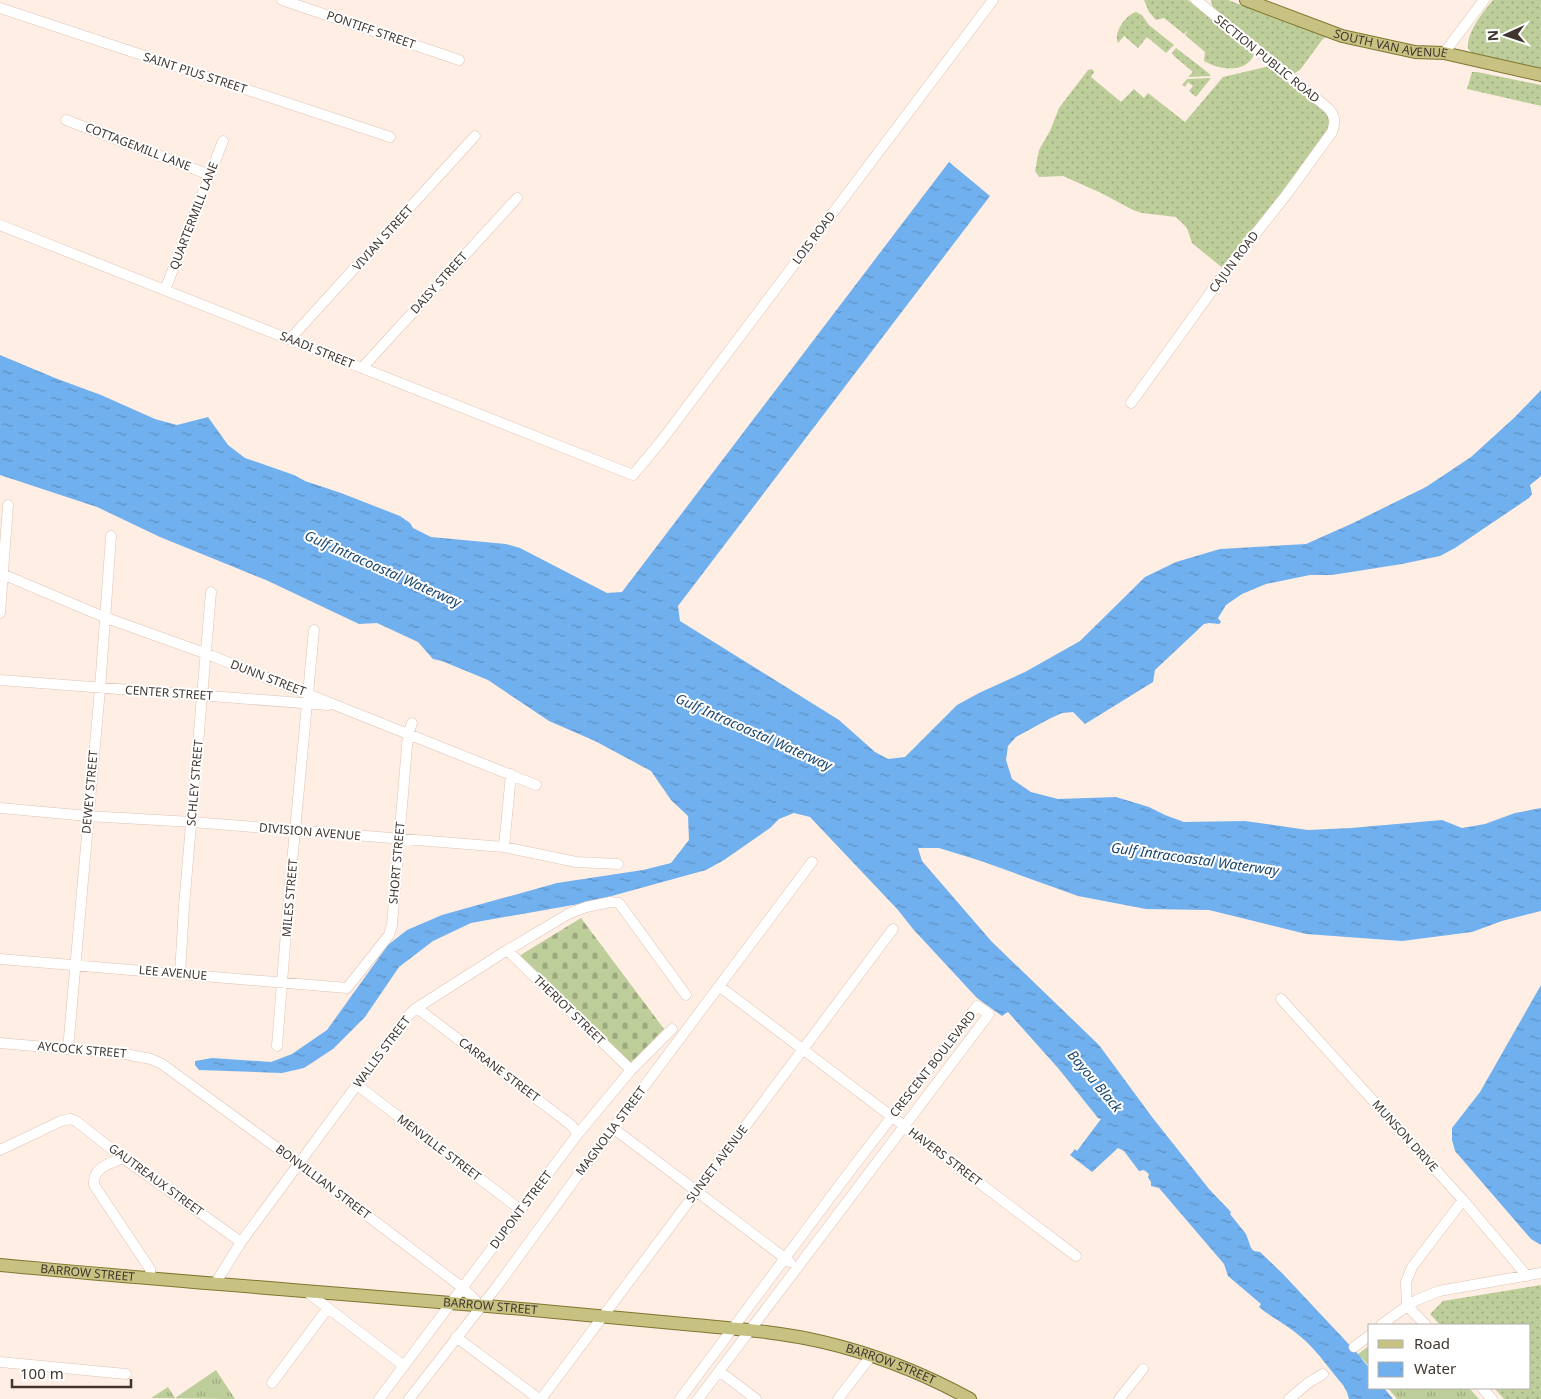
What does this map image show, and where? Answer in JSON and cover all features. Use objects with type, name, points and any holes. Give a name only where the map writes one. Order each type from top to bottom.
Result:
[{"type":"main road","name":"SOUTH VAN AVENUE","points":[[1246,0],[1342,36],[1415,52],[1444,53],[1541,75]]},
{"type":"main road","name":"BARROW STREET","points":[[0,1265],[749,1330],[803,1338],[871,1356],[905,1367],[970,1399]]},
{"type":"street","name":"PONTIFF STREET","points":[[282,0],[459,60]]},
{"type":"street","name":"LOIS ROAD","points":[[633,475],[662,440],[993,0]]},
{"type":"street","name":"SECTION PUBLIC ROAD","points":[[1196,0],[1329,109],[1335,120]]},
{"type":"street","points":[[1444,53],[1484,0]]},
{"type":"street","name":"SAINT PIUS STREET","points":[[0,8],[390,137]]},
{"type":"street","name":"COTTAGEMILL LANE","points":[[66,120],[210,175]]},
{"type":"street","name":"CAJUN ROAD","points":[[1131,402],[1229,267],[1287,194],[1332,132],[1335,120]]},
{"type":"street","name":"VIVIAN STREET","points":[[290,339],[475,136]]},
{"type":"street","name":"QUARTERMILL LANE","points":[[165,290],[224,142]]},
{"type":"street","name":"DAISY STREET","points":[[362,368],[516,198]]},
{"type":"street","name":"SAADI STREET","points":[[0,225],[633,475]]},
{"type":"street","points":[[0,613],[8,505]]},
{"type":"street","name":"DEWEY STREET","points":[[68,1049],[100,689],[111,536]]},
{"type":"street","name":"DUNN STREET","points":[[2,574],[104,617],[207,654],[307,699],[339,706],[536,784]]},
{"type":"street","name":"SCHLEY STREET","points":[[180,974],[211,592]]},
{"type":"street","name":"MILES STREET","points":[[277,1046],[314,630]]},
{"type":"street","name":"CENTER STREET","points":[[0,680],[100,689],[307,699]]},
{"type":"street","name":"SHORT STREET","points":[[347,988],[389,935],[392,925],[408,734],[412,723]]},
{"type":"street","points":[[504,847],[511,774]]},
{"type":"street","name":"DIVISION AVENUE","points":[[0,808],[504,847],[576,862],[618,864]]},
{"type":"street","name":"MAGNOLIA STREET","points":[[409,1399],[481,1306],[812,862]]},
{"type":"street","name":"WALLIS STREET","points":[[215,1284],[241,1242],[407,1017],[417,1008],[507,950],[570,913],[602,903],[619,903],[686,995]]},
{"type":"street","name":"SUNSET AVENUE","points":[[540,1399],[893,929]]},
{"type":"street","name":"THERIOT STREET","points":[[507,950],[630,1070]]},
{"type":"street","name":"LEE AVENUE","points":[[0,959],[347,988]]},
{"type":"street","name":"HAVERS STREET","points":[[719,986],[1076,1256]]},
{"type":"street","name":"MUNSON DRIVE","points":[[1280,999],[1463,1200],[1527,1276]]},
{"type":"street","name":"CRESCENT BOULEVARD","points":[[680,1399],[977,1006],[989,1014],[698,1399]]},
{"type":"street","name":"CARRANE STREET","points":[[417,1008],[571,1125],[577,1135]]},
{"type":"street","name":"DUPONT STREET","points":[[379,1399],[577,1135],[630,1070],[672,1029]]},
{"type":"street","name":"AYCOCK STREET","points":[[0,1043],[140,1056],[162,1064]]},
{"type":"street","name":"BONVILLIAN STREET","points":[[162,1064],[299,1164],[463,1288],[481,1306]]},
{"type":"street","name":"MENVILLE STREET","points":[[357,1085],[521,1210]]},
{"type":"street","name":"GAUTREAUX STREET","points":[[0,1150],[61,1121],[70,1119],[83,1126],[123,1158],[241,1242]]},
{"type":"street","points":[[613,1128],[797,1267]]},
{"type":"street","points":[[123,1158],[97,1170],[94,1177],[94,1185],[150,1270],[151,1279]]},
{"type":"street","points":[[1424,1324],[1407,1306],[1407,1276],[1463,1200]]},
{"type":"street","points":[[0,1265],[0,1270]]},
{"type":"street","points":[[1382,1324],[1407,1306],[1428,1295],[1449,1289],[1541,1273]]},
{"type":"street","points":[[307,1292],[404,1366]]},
{"type":"street","points":[[1425,1324],[1422,1308],[1428,1295]]},
{"type":"street","points":[[272,1383],[328,1308]]},
{"type":"street","points":[[1354,1347],[1368,1336]]},
{"type":"street","points":[[456,1337],[540,1399]]},
{"type":"street","points":[[838,1399],[871,1356]]},
{"type":"street","points":[[0,1362],[126,1374]]},
{"type":"street","points":[[1119,1399],[1143,1369]]},
{"type":"street","points":[[719,1371],[756,1399]]},
{"type":"street","points":[[1289,1399],[1308,1383],[1324,1374]]},
{"type":"street","points":[[1483,1389],[1492,1399]]},
{"type":"green space","points":[[1144,0],[1188,0],[1254,55],[1250,61],[1238,68],[1217,67],[1204,61],[1205,52],[1185,35],[1188,30],[1184,34],[1164,18],[1156,20],[1149,12]]},
{"type":"green space","points":[[1211,0],[1228,0],[1326,37],[1300,70],[1293,74],[1219,14],[1212,6]]},
{"type":"green space","points":[[1493,0],[1541,0],[1541,69],[1472,53],[1468,49],[1472,30]]},
{"type":"green space","points":[[1136,12],[1142,15],[1149,25],[1174,45],[1166,53],[1147,37],[1138,48],[1124,36],[1118,43],[1117,35],[1121,25]]},
{"type":"green space","points":[[1176,48],[1211,76],[1188,77],[1193,72],[1174,56],[1172,53]]},
{"type":"green space","points":[[1270,66],[1330,116],[1331,129],[1225,270],[1192,243],[1187,228],[1176,217],[1142,213],[1063,176],[1039,177],[1035,171],[1039,150],[1050,131],[1059,108],[1088,70],[1092,69],[1094,72],[1091,77],[1121,102],[1134,89],[1144,98],[1148,93],[1185,122],[1223,77]]},
{"type":"green space","points":[[1472,72],[1541,85],[1541,106],[1467,89]]},
{"type":"green space","points":[[1211,78],[1196,97],[1189,91],[1193,86],[1188,82],[1185,87],[1182,85],[1187,79]]},
{"type":"green space","points":[[581,918],[664,1029],[629,1065],[519,956]]},
{"type":"green space","points":[[1541,1285],[1541,1399],[1504,1399],[1495,1389],[1531,1389],[1531,1324],[1439,1324],[1430,1314],[1443,1301]]},
{"type":"green space","points":[[1368,1346],[1368,1365],[1358,1354]]},
{"type":"green space","points":[[216,1370],[235,1399],[151,1398],[168,1387],[175,1398]]},
{"type":"green space","points":[[1389,1389],[1470,1389],[1479,1399],[1397,1399]]},
{"type":"water","points":[[949,162],[990,196],[678,606],[680,621],[839,720],[875,752],[888,759],[905,757],[957,705],[1025,672],[1080,641],[1145,577],[1176,562],[1220,549],[1306,544],[1351,524],[1426,487],[1471,457],[1515,417],[1541,390],[1541,476],[1530,485],[1532,494],[1529,498],[1440,556],[1332,575],[1310,575],[1266,584],[1242,594],[1226,605],[1218,618],[1221,622],[1219,624],[1204,624],[1155,670],[1153,682],[1085,724],[1073,712],[1062,713],[1049,719],[1016,737],[1008,746],[1006,760],[1012,779],[1031,792],[1058,799],[1116,797],[1149,807],[1184,822],[1245,821],[1308,830],[1442,820],[1462,828],[1485,824],[1515,813],[1541,808],[1541,911],[1502,921],[1472,932],[1402,941],[1306,934],[1209,910],[1146,909],[1078,896],[939,848],[918,848],[922,861],[992,942],[1099,1045],[1152,1117],[1209,1189],[1231,1212],[1230,1214],[1246,1234],[1251,1248],[1254,1251],[1260,1252],[1282,1273],[1358,1354],[1368,1366],[1368,1389],[1385,1389],[1393,1399],[1349,1399],[1343,1385],[1307,1342],[1259,1307],[1261,1304],[1228,1276],[1224,1264],[1159,1188],[1151,1186],[1149,1174],[1144,1170],[1139,1171],[1124,1151],[1118,1148],[1092,1172],[1070,1155],[1075,1149],[1077,1151],[1101,1119],[1098,1118],[1058,1068],[1008,1012],[1002,1016],[977,998],[913,929],[898,910],[810,817],[794,813],[779,819],[770,828],[724,860],[706,870],[590,902],[471,923],[433,941],[399,967],[365,1017],[333,1049],[304,1068],[282,1073],[199,1070],[195,1065],[195,1061],[212,1058],[271,1062],[292,1054],[327,1030],[388,945],[407,930],[442,915],[557,883],[643,870],[671,863],[689,840],[688,816],[671,800],[651,771],[595,741],[549,721],[488,680],[433,659],[418,642],[377,623],[359,624],[266,580],[160,537],[97,507],[0,475],[0,355],[101,395],[155,419],[177,425],[208,417],[228,445],[245,458],[400,516],[410,523],[413,528],[431,537],[506,544],[520,548],[607,593],[622,592]]},
{"type":"water","points":[[1541,985],[1541,1245],[1531,1239],[1455,1151],[1452,1140],[1452,1128],[1480,1092]]},
{"type":"water label","name":"Gulf Intracoastal Waterway","points":[[383,569]]},
{"type":"water label","name":"Gulf Intracoastal Waterway","points":[[754,732]]},
{"type":"water label","name":"Gulf Intracoastal Waterway","points":[[1195,859]]},
{"type":"water label","name":"Bayou Black","points":[[1095,1081]]}]
